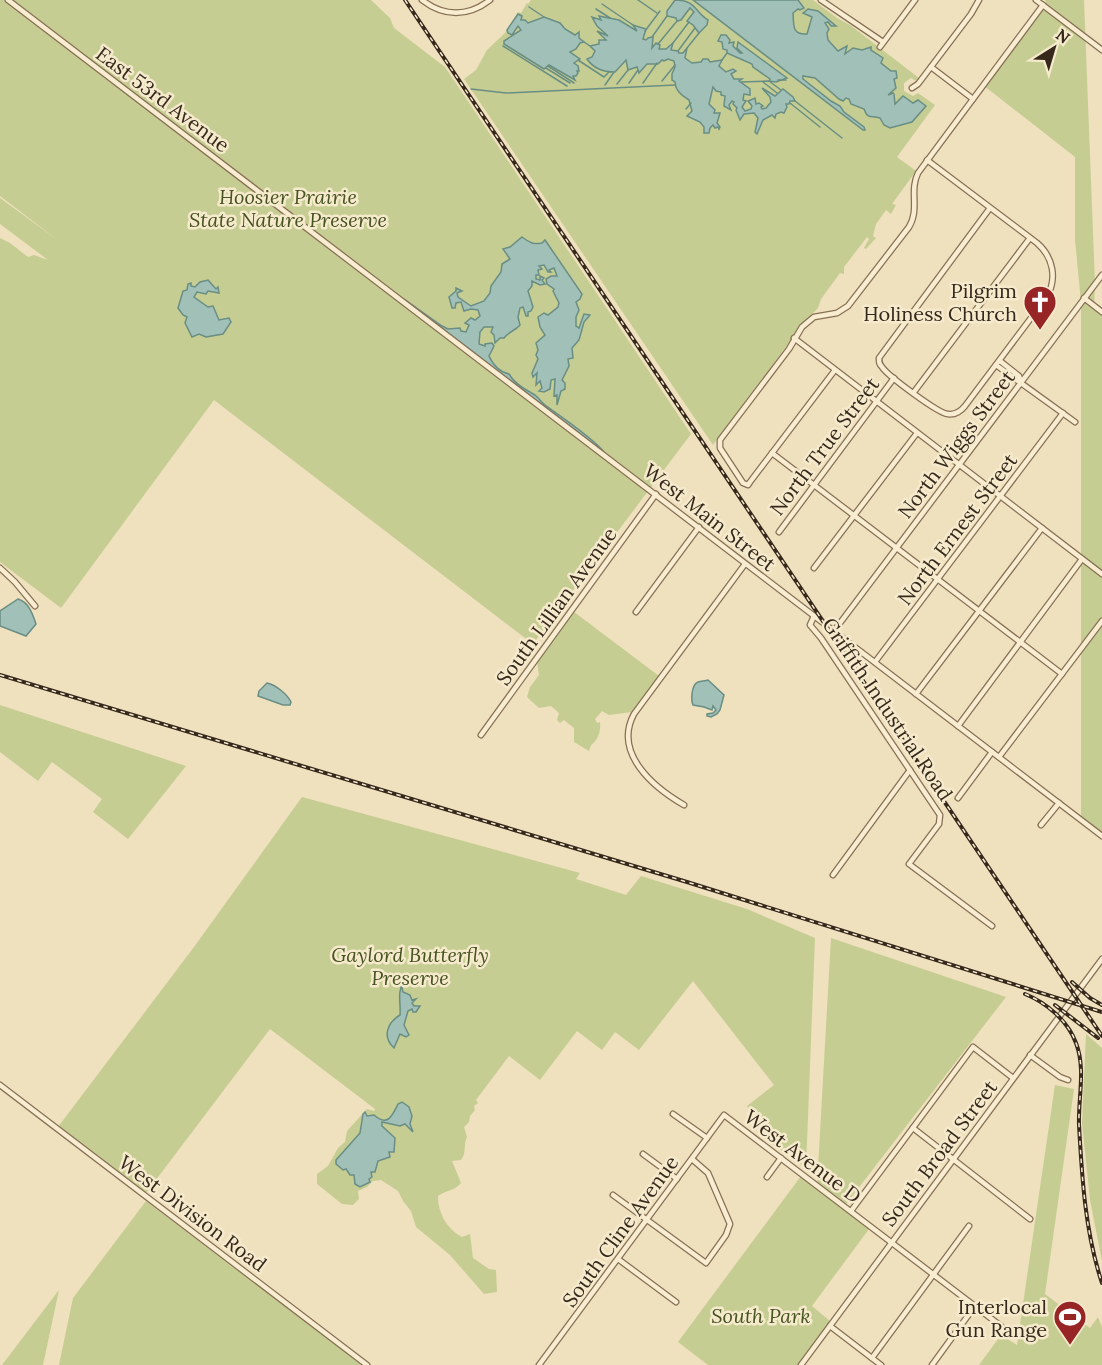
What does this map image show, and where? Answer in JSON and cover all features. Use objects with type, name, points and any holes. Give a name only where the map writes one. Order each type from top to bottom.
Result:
[{"type":"street","name":"East 53rd Avenue","points":[[9,0],[299,222]]},
{"type":"street","points":[[422,0],[439,11],[458,14],[470,12],[490,0]]},
{"type":"street","points":[[821,0],[881,44],[915,0]]},
{"type":"street","points":[[912,88],[932,67],[979,0]]},
{"type":"street","points":[[1036,0],[1102,50]]},
{"type":"street","points":[[835,370],[750,483],[746,484],[718,444],[720,440],[789,349],[802,327],[811,319],[837,313],[848,306],[909,227],[915,211],[916,175],[1043,5]]},
{"type":"street","points":[[932,67],[973,99]]},
{"type":"street","points":[[894,378],[940,412],[954,414],[965,406],[998,363],[1046,298],[1052,285],[1050,260],[1043,249],[927,160]]},
{"type":"street","name":"North True Street","points":[[779,532],[894,378],[882,367],[879,360],[881,353],[990,208]]},
{"type":"street","name":"West Main Street","points":[[299,222],[1102,836]]},
{"type":"street","points":[[914,392],[1030,238]]},
{"type":"street","name":"North Wiggs Street","points":[[834,631],[1102,274]]},
{"type":"street","points":[[1084,298],[1102,312]]},
{"type":"street","points":[[794,338],[1102,574]]},
{"type":"street","points":[[998,363],[1016,380],[1075,422]]},
{"type":"street","name":"North Ernest Street","points":[[875,662],[1063,413]]},
{"type":"street","points":[[814,568],[917,433]]},
{"type":"street","points":[[772,453],[1062,674]]},
{"type":"street","name":"South Lillian Avenue","points":[[481,735],[656,494]]},
{"type":"street","points":[[636,612],[699,527]]},
{"type":"street","points":[[916,694],[1042,528]]},
{"type":"street","points":[[957,726],[1082,559]]},
{"type":"street","points":[[684,805],[660,789],[640,768],[629,746],[629,726],[634,714],[745,564]]},
{"type":"street","points":[[0,568],[35,606]]},
{"type":"street","name":"Griffith Industrial Road","points":[[814,616],[810,625],[940,814],[940,820],[909,864],[992,926]]},
{"type":"street","points":[[999,758],[1102,621]]},
{"type":"street","points":[[958,798],[992,752]]},
{"type":"street","points":[[833,875],[910,770]]},
{"type":"street","points":[[1041,825],[1059,803]]},
{"type":"street","name":"South Broad Street","points":[[801,1365],[1030,1055],[1102,962]]},
{"type":"street","points":[[851,1212],[973,1047],[1013,1078]]},
{"type":"street","points":[[1030,1055],[1060,1077],[1068,1080]]},
{"type":"street","name":"West Division Road","points":[[0,1085],[368,1365]]},
{"type":"street","points":[[674,1114],[707,1138]]},
{"type":"street","name":"South Cline Avenue","points":[[539,1365],[724,1115]]},
{"type":"street","name":"West Avenue D","points":[[724,1115],[1001,1326]]},
{"type":"street","points":[[913,1128],[1030,1219]]},
{"type":"street","points":[[643,1154],[677,1179]]},
{"type":"street","points":[[767,1177],[781,1158]]},
{"type":"street","points":[[613,1195],[706,1263],[728,1233],[729,1222],[708,1173],[692,1159]]},
{"type":"street","points":[[872,1358],[969,1226]]},
{"type":"street","points":[[618,1258],[676,1302]]},
{"type":"street","points":[[932,1365],[975,1306]]},
{"type":"street","points":[[830,1326],[881,1365]]},
{"type":"green space","name":"Hoosier Prairie State Nature Preserve","points":[[0,0],[371,0],[390,18],[394,28],[445,67],[691,434],[533,644],[214,400],[61,608],[0,562],[0,238],[28,257],[34,255],[48,260],[0,224],[0,198],[59,241],[0,196]]},
{"type":"green space","points":[[531,0],[813,0],[919,78],[916,81],[911,78],[904,83],[904,91],[913,96],[918,93],[935,105],[897,157],[916,171],[892,204],[896,205],[891,214],[886,210],[876,224],[873,236],[876,238],[866,249],[864,248],[869,239],[867,237],[844,267],[844,274],[840,273],[821,299],[818,308],[805,321],[713,445],[464,79],[476,70],[487,50],[505,33],[518,12],[521,13]]},
{"type":"green space","points":[[1045,0],[1084,0],[1094,307],[1102,312],[1102,836],[1081,820],[1081,302],[1075,240],[1075,157],[983,85],[1046,2]]},
{"type":"green space","points":[[574,612],[659,676],[632,712],[609,715],[602,711],[595,719],[597,723],[600,722],[599,732],[589,751],[574,742],[574,728],[564,720],[560,723],[557,720],[559,713],[551,706],[539,708],[527,697],[530,687],[539,675],[537,662]]},
{"type":"green space","points":[[0,705],[186,766],[128,839],[93,812],[102,799],[52,762],[38,781],[0,752]]},
{"type":"green space","name":"Gaylord Butterfly Preserve","points":[[302,797],[580,873],[576,879],[626,895],[641,876],[747,909],[815,938],[806,1168],[764,1138],[747,1106],[774,1085],[693,981],[639,1050],[615,1032],[602,1050],[577,1031],[540,1080],[509,1056],[476,1100],[478,1103],[474,1106],[475,1110],[464,1127],[467,1137],[463,1157],[461,1160],[452,1161],[461,1183],[456,1188],[438,1196],[438,1202],[444,1220],[452,1230],[462,1237],[470,1234],[473,1258],[489,1269],[496,1270],[497,1292],[484,1294],[450,1255],[416,1227],[411,1211],[398,1191],[381,1180],[373,1181],[358,1191],[359,1199],[353,1205],[342,1204],[317,1184],[317,1174],[328,1166],[338,1148],[345,1142],[347,1131],[367,1109],[374,1111],[375,1109],[270,1029],[146,1193],[58,1127],[194,947]]},
{"type":"green space","name":"South Park","points":[[831,938],[1006,997],[843,1208],[869,1229],[812,1306],[830,1321],[799,1365],[708,1365],[678,1342],[801,1176],[826,1195],[817,1186]]},
{"type":"green space","points":[[1086,1034],[1102,1048],[1102,1261],[1090,1200],[1082,1123]]},
{"type":"green space","points":[[1055,1085],[1074,1089],[1045,1294],[1090,1328],[1098,1317],[1102,1327],[1102,1365],[979,1365],[1001,1335],[1017,1345]]},
{"type":"green space","points":[[146,1201],[238,1271],[240,1269],[362,1365],[59,1365],[73,1298]]},
{"type":"green space","points":[[59,1290],[43,1365],[2,1365]]},
{"type":"water","points":[[675,0],[691,4],[708,20],[707,25],[699,33],[687,21],[694,12],[690,8],[681,20],[677,21],[676,18],[667,16],[667,11]]},
{"type":"water","points":[[693,0],[798,0],[804,8],[793,13],[794,28],[798,33],[807,34],[812,17],[803,13],[808,9],[818,11],[836,26],[825,23],[829,29],[828,40],[838,51],[847,46],[845,54],[853,48],[862,50],[871,47],[871,50],[883,58],[881,63],[891,71],[896,71],[897,78],[894,79],[896,88],[888,95],[894,94],[895,104],[903,96],[913,103],[918,100],[926,106],[912,122],[890,128],[884,125],[880,118],[868,116],[864,109],[851,104],[849,99],[846,98],[843,101],[839,99],[815,78],[803,76],[803,79],[864,127],[865,130],[863,130]]},
{"type":"water","points":[[518,14],[522,16],[521,20],[528,23],[544,17],[560,23],[575,35],[579,32],[579,38],[584,42],[570,52],[580,59],[574,63],[578,66],[579,71],[576,76],[573,76],[575,80],[549,65],[544,69],[504,44],[504,41],[521,30],[518,26],[512,35],[507,30]]},
{"type":"water","points":[[599,16],[619,20],[637,31],[633,25],[646,29],[643,39],[653,37],[652,48],[656,43],[660,45],[659,49],[666,49],[673,43],[671,50],[683,53],[687,48],[685,58],[692,63],[701,62],[703,59],[708,59],[710,62],[722,60],[719,66],[726,72],[733,69],[736,71],[731,74],[734,79],[742,79],[739,81],[750,89],[750,95],[744,94],[743,100],[746,101],[742,107],[745,111],[751,109],[752,106],[748,101],[755,98],[756,104],[763,106],[762,109],[771,102],[770,97],[762,88],[775,96],[783,89],[795,101],[786,104],[784,113],[776,114],[775,118],[772,115],[763,120],[757,134],[755,132],[758,118],[754,113],[744,114],[740,120],[734,102],[732,101],[729,105],[731,110],[724,106],[725,96],[713,87],[709,104],[715,110],[714,113],[720,113],[717,123],[720,127],[715,128],[713,125],[709,133],[704,133],[704,127],[700,122],[687,116],[692,111],[689,100],[679,93],[672,80],[674,61],[668,59],[658,64],[647,64],[639,73],[637,67],[628,70],[626,60],[615,72],[599,69],[589,62],[587,59],[592,57],[595,51],[590,46],[599,44],[599,40],[606,40],[597,31],[608,36],[597,26],[592,17],[601,20]]},
{"type":"water","points":[[721,35],[726,35],[730,40],[729,43],[734,42],[733,46],[740,53],[742,53],[737,48],[738,42],[787,78],[776,82],[769,81],[770,79],[752,64],[727,53],[727,50],[723,49],[722,42],[718,41]]},
{"type":"water","points":[[522,237],[534,243],[542,243],[545,240],[582,294],[576,302],[579,310],[576,326],[579,328],[584,314],[590,315],[584,322],[579,340],[572,348],[573,358],[568,359],[569,366],[562,380],[565,383],[565,389],[561,391],[557,405],[557,395],[554,396],[555,379],[551,380],[550,389],[544,392],[539,391],[542,388],[540,381],[536,385],[537,373],[533,377],[532,373],[538,359],[536,343],[545,335],[538,317],[544,313],[548,315],[558,307],[559,303],[554,289],[547,284],[546,279],[557,276],[554,268],[548,272],[544,265],[539,266],[542,269],[538,270],[539,275],[536,275],[536,279],[540,280],[540,276],[544,278],[542,280],[545,284],[540,285],[532,281],[532,286],[528,291],[533,307],[528,312],[528,316],[523,307],[520,308],[518,317],[520,325],[495,343],[491,332],[493,327],[484,327],[480,332],[479,344],[485,346],[485,344],[492,343],[494,346],[489,356],[497,368],[509,374],[517,384],[535,395],[604,452],[404,299],[442,326],[448,329],[460,328],[461,331],[466,332],[469,325],[465,323],[471,318],[475,320],[480,316],[478,310],[464,311],[461,302],[456,303],[455,308],[452,308],[449,297],[456,291],[456,288],[462,291],[457,293],[458,297],[471,306],[484,301],[501,272],[502,264],[510,259],[503,249],[510,247]]},
{"type":"water","points":[[208,280],[216,289],[218,287],[219,293],[197,292],[194,297],[208,307],[213,306],[219,320],[229,318],[231,322],[223,334],[206,337],[199,334],[192,337],[185,323],[187,317],[178,308],[183,291],[187,290],[188,284],[191,283],[191,286],[195,287],[200,282]]},
{"type":"water","points":[[18,599],[28,606],[36,624],[26,636],[0,626],[0,611]]},
{"type":"water","points":[[708,680],[724,695],[720,710],[711,717],[707,714],[716,710],[713,706],[712,710],[693,705],[692,700],[696,684]]},
{"type":"water","points":[[267,683],[284,693],[291,702],[290,705],[283,705],[258,696],[259,691]]},
{"type":"water","points":[[403,982],[403,992],[410,995],[412,1000],[416,999],[412,1003],[414,1006],[420,1006],[416,1012],[412,1009],[408,1011],[404,1025],[409,1035],[406,1037],[400,1034],[394,1048],[387,1035],[389,1026],[400,1015],[400,994]]},
{"type":"water","points":[[402,1102],[409,1107],[413,1132],[405,1124],[400,1126],[382,1122],[382,1126],[395,1138],[394,1152],[389,1152],[390,1157],[378,1161],[375,1172],[371,1172],[370,1182],[360,1187],[355,1184],[354,1175],[350,1175],[346,1169],[343,1170],[336,1164],[336,1160],[360,1133],[365,1112],[367,1116],[374,1115],[386,1120]]},
{"type":"waterway","points":[[638,0],[657,13]]},
{"type":"waterway","points":[[602,4],[633,25]]},
{"type":"waterway","points":[[529,7],[544,17]]},
{"type":"waterway","points":[[596,9],[610,18]]},
{"type":"waterway","points":[[645,31],[660,11]]},
{"type":"waterway","points":[[652,37],[667,16]]},
{"type":"waterway","points":[[658,44],[677,21]]},
{"type":"waterway","points":[[673,43],[689,22]]},
{"type":"waterway","points":[[678,51],[695,28]]},
{"type":"waterway","points":[[687,48],[699,33]]},
{"type":"waterway","points":[[584,42],[590,46]]},
{"type":"waterway","points":[[503,46],[567,86]]},
{"type":"waterway","points":[[722,60],[727,53]]},
{"type":"waterway","points":[[578,60],[604,77],[609,72]]},
{"type":"waterway","points":[[643,83],[657,63]]},
{"type":"waterway","points":[[662,81],[675,65]]},
{"type":"waterway","points":[[548,66],[574,83]]},
{"type":"waterway","points":[[546,68],[570,83]]},
{"type":"waterway","points":[[617,84],[628,70]]},
{"type":"waterway","points":[[629,83],[638,70]]},
{"type":"waterway","points":[[605,85],[614,72]]},
{"type":"waterway","points":[[778,80],[786,80]]},
{"type":"waterway","points":[[741,82],[769,81],[781,90]]},
{"type":"waterway","points":[[763,82],[777,93]]},
{"type":"waterway","points":[[471,89],[506,93],[675,85]]},
{"type":"waterway","points":[[795,101],[842,138]]},
{"type":"waterway","points":[[686,109],[691,103]]},
{"type":"waterway","points":[[790,103],[820,127]]},
{"type":"railway","points":[[405,0],[1102,1036]]},
{"type":"railway","points":[[0,675],[687,882],[1102,1012]]},
{"type":"railway","points":[[1072,982],[1102,1005]]},
{"type":"railway","points":[[1025,994],[1041,1002],[1062,1020],[1068,1027],[1079,1053],[1081,1063],[1079,1125],[1083,1185],[1088,1225],[1102,1283]]},
{"type":"railway","points":[[1055,1005],[1098,1038]]},
{"type":"place","name":"Pilgrim Holiness Church","points":[[1040,331]]},
{"type":"place","name":"Interlocal Gun Range","points":[[1070,1346]]}]
